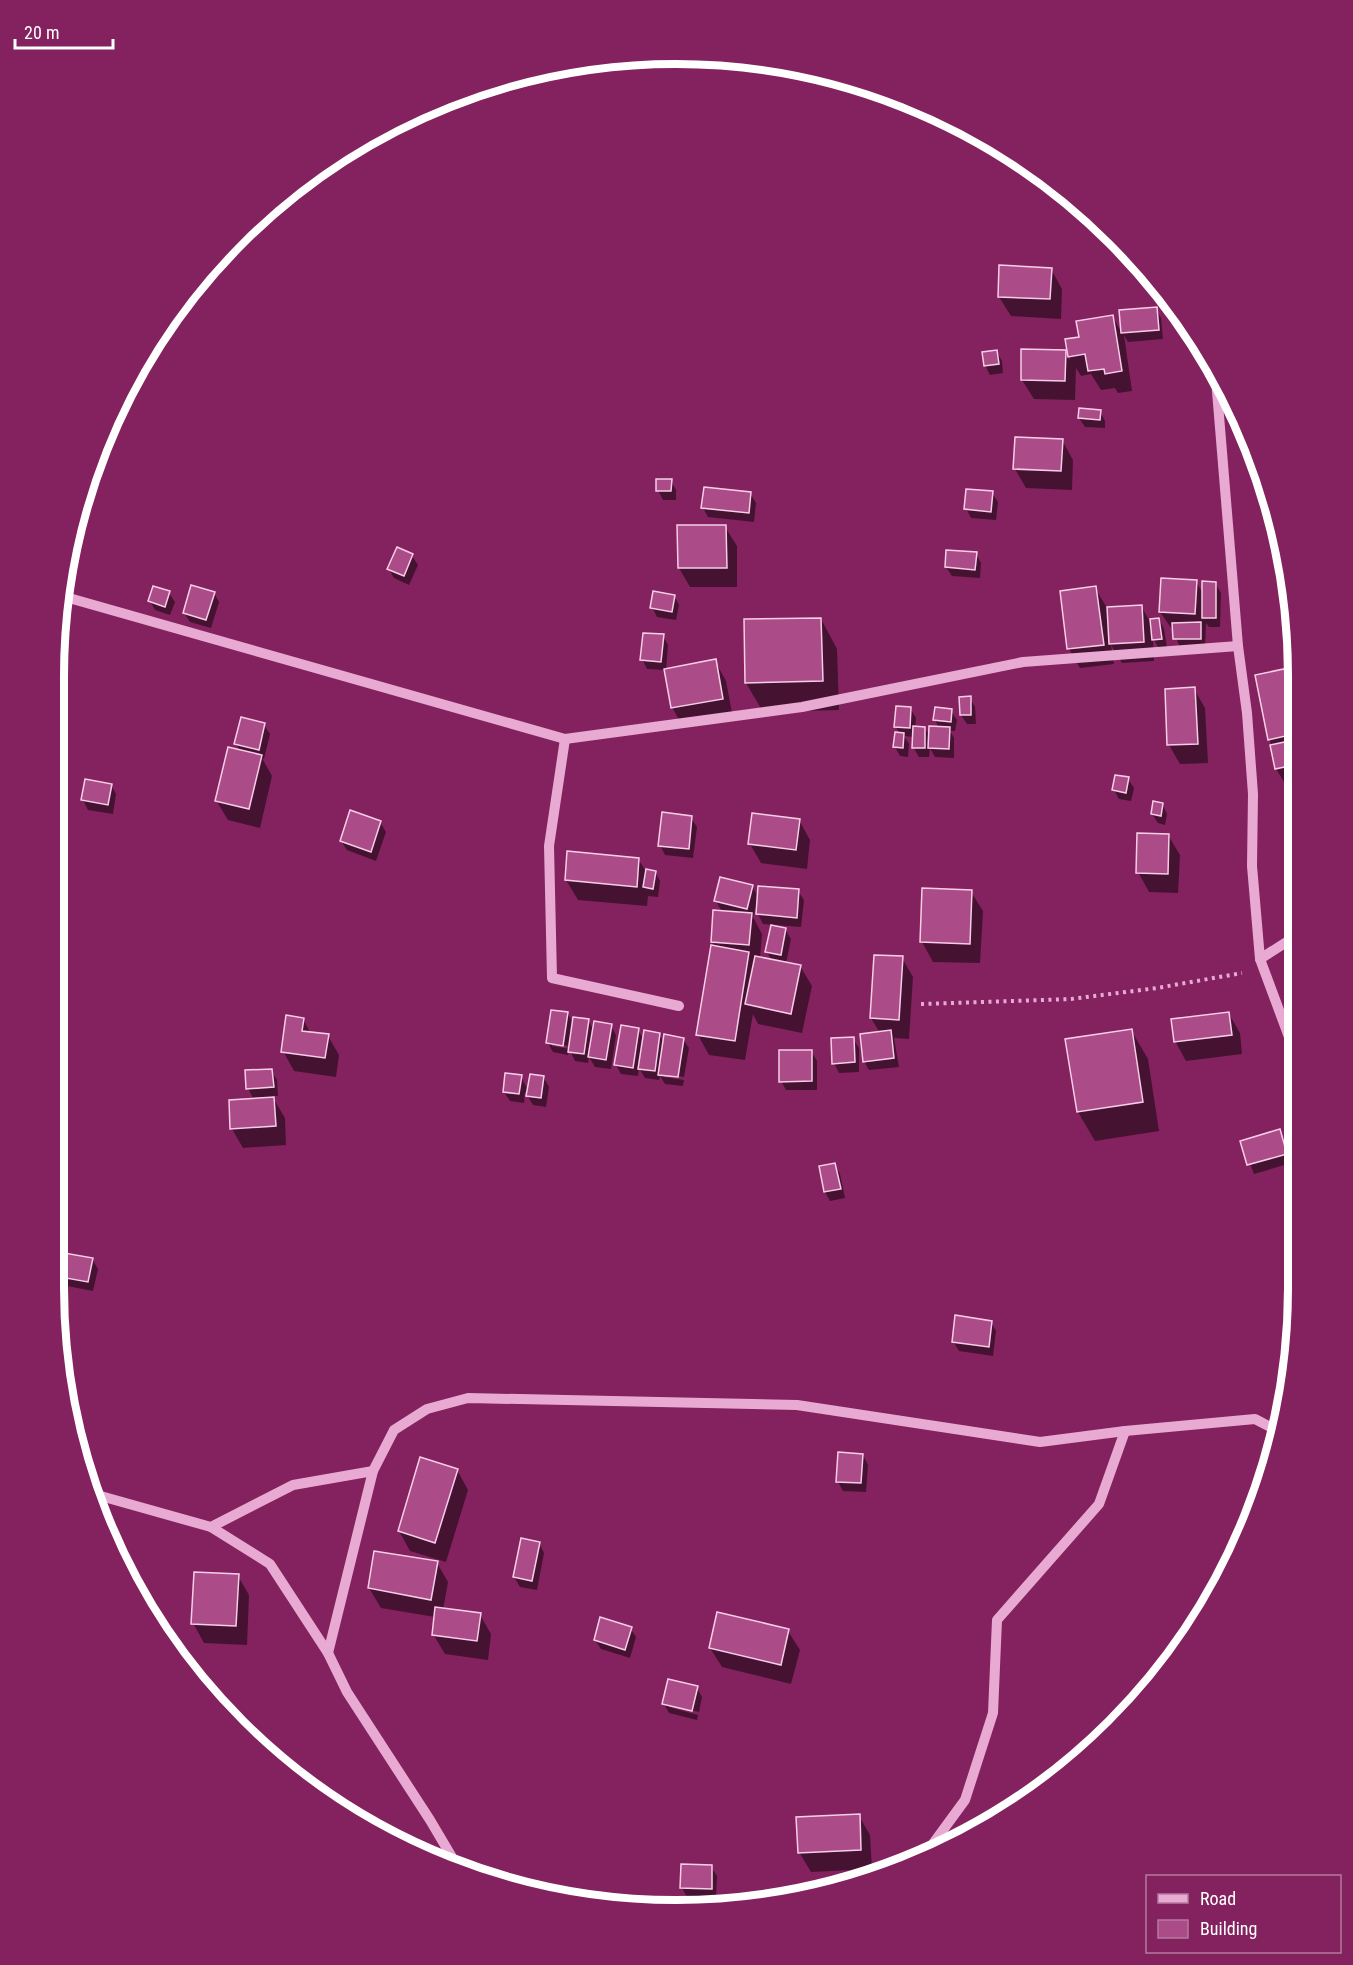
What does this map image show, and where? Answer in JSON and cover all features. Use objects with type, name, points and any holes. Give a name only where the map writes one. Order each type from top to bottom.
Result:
[{"type":"street","points":[[1219,395],[1238,646],[1247,713],[1252,782],[1252,866],[1262,964],[1288,1034]]},
{"type":"street","points":[[70,598],[565,739],[802,707],[1023,662],[1238,646]]},
{"type":"street","points":[[565,739],[549,846],[552,978],[679,1006]]},
{"type":"street","points":[[1262,964],[1288,943]]},
{"type":"street","points":[[328,1653],[373,1471],[394,1430],[427,1408],[468,1398],[797,1405],[1040,1442],[1125,1431],[1255,1419],[1272,1428]]},
{"type":"street","points":[[933,1844],[965,1800],[993,1713],[997,1620],[1099,1504],[1125,1431]]},
{"type":"street","points":[[211,1527],[293,1485],[373,1471]]},
{"type":"street","points":[[101,1496],[211,1527],[270,1564],[328,1653],[347,1692],[452,1858]]},
{"type":"path","points":[[921,1004],[1071,999],[1157,988],[1262,964]]},
{"type":"building","points":[[999,265],[1052,268],[1050,299],[998,297]]},
{"type":"building","points":[[1157,307],[1159,330],[1121,333],[1119,310]]},
{"type":"building","points":[[1113,315],[1122,371],[1105,374],[1104,369],[1088,371],[1085,354],[1068,357],[1065,339],[1079,337],[1076,321]]},
{"type":"building","points":[[1021,349],[1066,350],[1065,381],[1021,380]]},
{"type":"building","points":[[997,350],[999,364],[984,366],[982,352]]},
{"type":"building","points":[[1079,408],[1101,410],[1100,420],[1078,418]]},
{"type":"building","points":[[1015,437],[1063,439],[1061,471],[1013,469]]},
{"type":"building","points":[[656,479],[672,479],[671,491],[656,491]]},
{"type":"building","points":[[704,487],[751,492],[749,513],[701,508]]},
{"type":"building","points":[[966,489],[993,491],[991,512],[964,509]]},
{"type":"building","points":[[677,525],[726,525],[727,568],[678,568]]},
{"type":"building","points":[[397,547],[413,554],[404,576],[387,569]]},
{"type":"building","points":[[946,550],[977,552],[975,570],[945,567]]},
{"type":"building","points":[[1161,578],[1197,580],[1195,614],[1159,612]]},
{"type":"building","points":[[1202,581],[1216,582],[1216,618],[1202,618]]},
{"type":"building","points":[[191,585],[215,592],[206,620],[183,613]]},
{"type":"building","points":[[153,586],[170,591],[165,607],[148,601]]},
{"type":"building","points":[[1096,586],[1104,645],[1067,649],[1060,591]]},
{"type":"building","points":[[653,591],[675,595],[672,612],[650,608]]},
{"type":"building","points":[[1142,605],[1144,642],[1109,644],[1107,607]]},
{"type":"building","points":[[821,618],[823,681],[745,683],[744,619]]},
{"type":"building","points":[[1159,618],[1162,639],[1152,640],[1150,619]]},
{"type":"building","points":[[1201,622],[1201,639],[1173,639],[1172,623]]},
{"type":"building","points":[[643,633],[664,634],[661,662],[640,660]]},
{"type":"building","points":[[716,659],[723,699],[671,708],[664,669]]},
{"type":"building","points":[[1288,668],[1288,735],[1268,740],[1255,675]]},
{"type":"building","points":[[1195,687],[1198,744],[1167,745],[1165,689]]},
{"type":"building","points":[[971,696],[971,715],[960,715],[959,697]]},
{"type":"building","points":[[896,706],[911,707],[910,728],[894,727]]},
{"type":"building","points":[[935,707],[952,709],[951,722],[933,720]]},
{"type":"building","points":[[241,717],[265,723],[259,750],[234,744]]},
{"type":"building","points":[[913,726],[925,727],[925,748],[912,748]]},
{"type":"building","points":[[929,726],[950,727],[949,749],[928,748]]},
{"type":"building","points":[[895,732],[904,733],[903,748],[893,747]]},
{"type":"building","points":[[1288,741],[1288,766],[1275,769],[1270,745]]},
{"type":"building","points":[[228,747],[262,755],[249,809],[215,801]]},
{"type":"building","points":[[1115,775],[1129,777],[1126,793],[1112,790]]},
{"type":"building","points":[[85,779],[112,784],[108,805],[81,800]]},
{"type":"building","points":[[1153,801],[1163,803],[1161,816],[1151,814]]},
{"type":"building","points":[[350,810],[381,821],[371,852],[340,841]]},
{"type":"building","points":[[662,812],[692,816],[689,849],[658,846]]},
{"type":"building","points":[[752,813],[800,819],[796,850],[748,844]]},
{"type":"building","points":[[1137,833],[1169,834],[1168,874],[1136,873]]},
{"type":"building","points":[[567,851],[639,858],[637,887],[565,880]]},
{"type":"building","points":[[646,869],[656,871],[653,889],[643,887]]},
{"type":"building","points":[[720,877],[753,885],[747,909],[714,901]]},
{"type":"building","points":[[758,886],[799,889],[797,918],[756,914]]},
{"type":"building","points":[[922,888],[972,890],[970,944],[920,942]]},
{"type":"building","points":[[713,910],[752,913],[749,945],[711,942]]},
{"type":"building","points":[[771,925],[786,928],[781,955],[765,952]]},
{"type":"building","points":[[711,945],[749,952],[735,1041],[696,1035]]},
{"type":"building","points":[[874,955],[903,956],[899,1020],[870,1018]]},
{"type":"building","points":[[755,956],[801,965],[791,1014],[745,1004]]},
{"type":"building","points":[[551,1010],[568,1012],[563,1046],[546,1043]]},
{"type":"building","points":[[1229,1012],[1232,1035],[1174,1042],[1171,1019]]},
{"type":"building","points":[[286,1015],[304,1018],[302,1031],[329,1034],[325,1058],[281,1052]]},
{"type":"building","points":[[573,1017],[589,1019],[584,1054],[568,1052]]},
{"type":"building","points":[[594,1021],[612,1024],[606,1060],[588,1057]]},
{"type":"building","points":[[621,1025],[639,1028],[633,1068],[614,1065]]},
{"type":"building","points":[[1132,1029],[1143,1102],[1077,1112],[1065,1039]]},
{"type":"building","points":[[644,1030],[660,1033],[655,1071],[638,1069]]},
{"type":"building","points":[[891,1030],[894,1058],[863,1062],[860,1034]]},
{"type":"building","points":[[664,1034],[684,1038],[678,1077],[658,1075]]},
{"type":"building","points":[[854,1037],[855,1062],[832,1064],[831,1038]]},
{"type":"building","points":[[779,1050],[812,1050],[812,1081],[779,1082]]},
{"type":"building","points":[[272,1069],[274,1087],[246,1089],[245,1070]]},
{"type":"building","points":[[505,1073],[522,1075],[519,1094],[503,1092]]},
{"type":"building","points":[[530,1074],[544,1076],[541,1098],[526,1096]]},
{"type":"building","points":[[274,1097],[276,1126],[230,1129],[229,1100]]},
{"type":"building","points":[[1280,1129],[1287,1154],[1247,1165],[1240,1141]]},
{"type":"building","points":[[835,1163],[841,1189],[824,1192],[819,1166]]},
{"type":"building","points":[[64,1253],[93,1258],[88,1282],[64,1278]]},
{"type":"building","points":[[955,1315],[992,1321],[989,1347],[952,1342]]},
{"type":"building","points":[[838,1452],[863,1454],[861,1483],[836,1482]]},
{"type":"building","points":[[420,1457],[458,1469],[435,1543],[398,1531]]},
{"type":"building","points":[[521,1538],[540,1542],[532,1581],[513,1577]]},
{"type":"building","points":[[374,1551],[438,1561],[431,1600],[368,1588]]},
{"type":"building","points":[[194,1572],[239,1574],[236,1626],[191,1624]]},
{"type":"building","points":[[435,1607],[481,1613],[477,1641],[432,1635]]},
{"type":"building","points":[[717,1612],[789,1629],[781,1665],[709,1648]]},
{"type":"building","points":[[600,1617],[632,1627],[625,1650],[594,1640]]},
{"type":"building","points":[[668,1679],[698,1686],[692,1711],[662,1704]]},
{"type":"building","points":[[860,1814],[861,1850],[798,1853],[796,1817]]},
{"type":"building","points":[[681,1864],[712,1865],[712,1889],[680,1888]]}]
